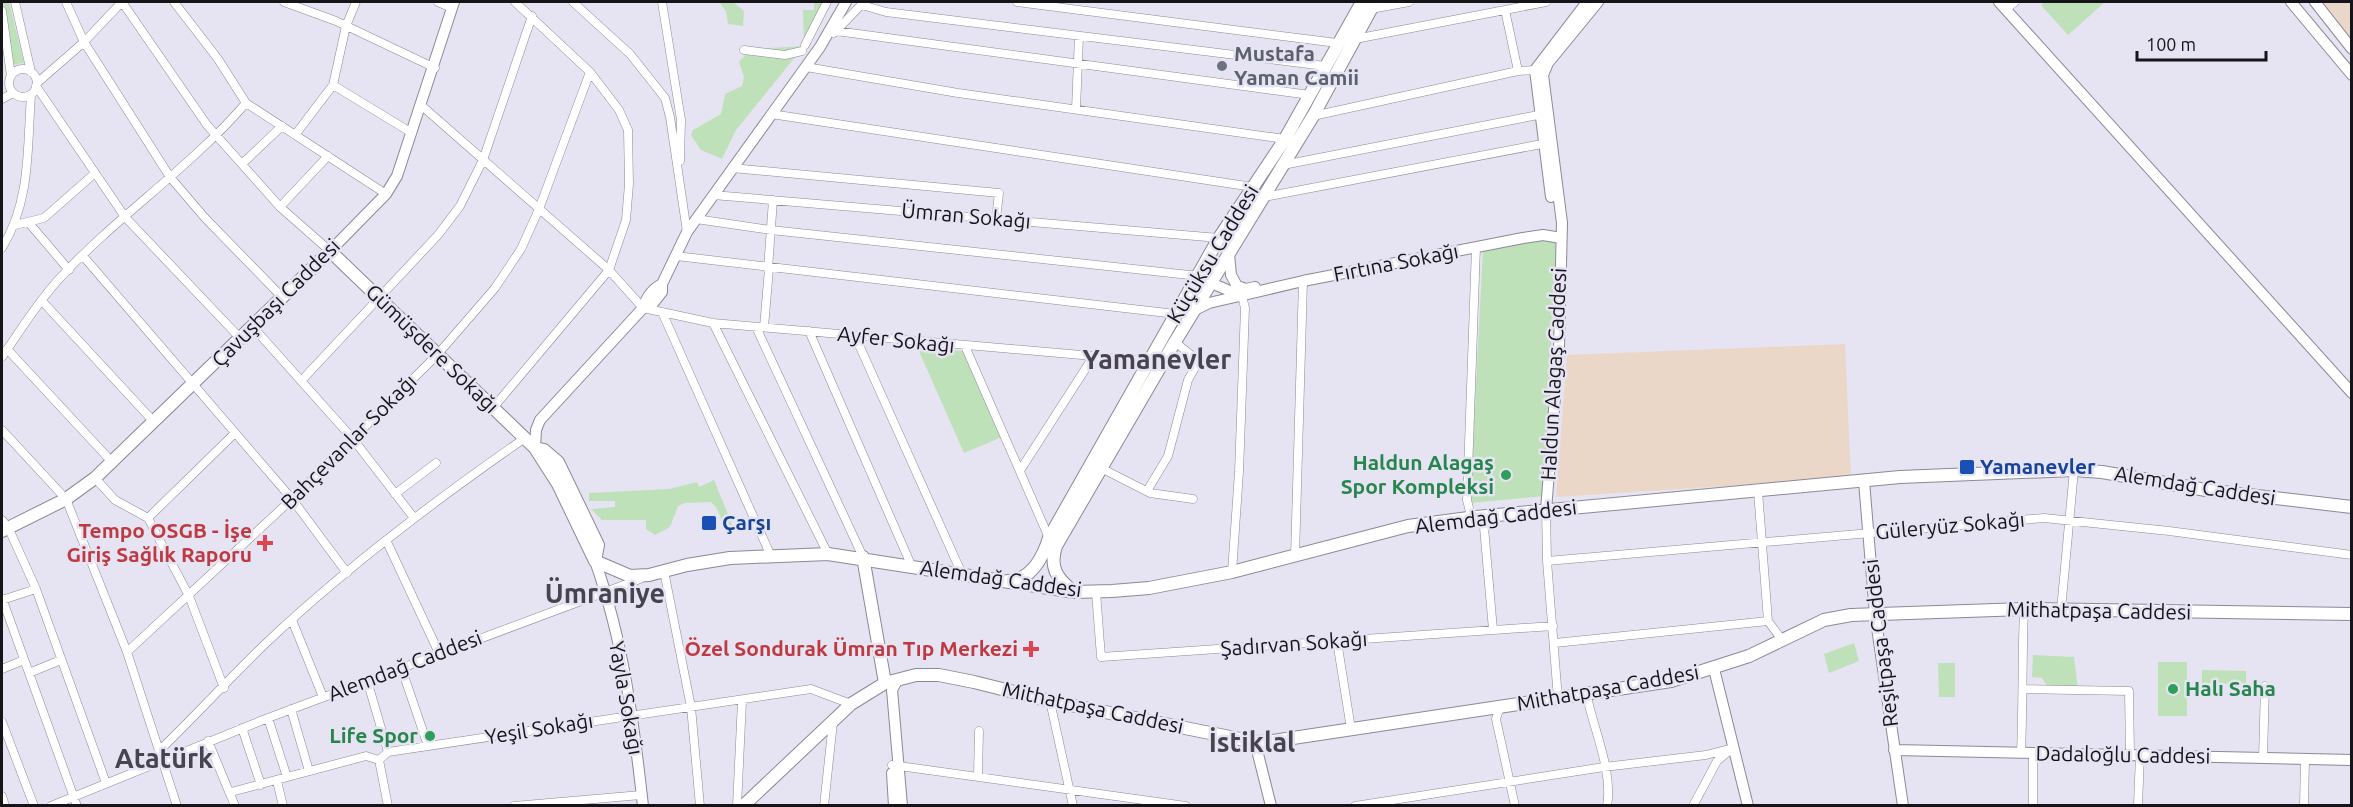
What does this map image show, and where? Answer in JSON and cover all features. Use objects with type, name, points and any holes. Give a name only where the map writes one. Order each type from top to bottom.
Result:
[{"type":"main road","name":"Küçüksu Caddesi","points":[[998,582],[1014,581],[1027,575],[1044,554],[1049,538],[1155,364],[1174,342],[1313,116],[1331,68],[1337,43],[1370,4]]},
{"type":"main road","name":"Küçüksu Caddesi","points":[[1074,592],[1061,582],[1053,569],[1052,557],[1056,546],[1102,469],[1155,364],[1176,314],[1219,238],[1285,139],[1310,94],[1354,39],[1370,4]]},
{"type":"main road","name":"Gümüşdere Sokağı","points":[[330,250],[535,448],[558,484],[595,561]]},
{"type":"main road","name":"Çavuşbaşı Caddesi","points":[[4,526],[66,499],[95,478],[241,339],[330,250]]},
{"type":"main road","points":[[1211,254],[1208,263],[1211,283]]},
{"type":"main road","points":[[1199,276],[1211,283]]},
{"type":"main road","points":[[1191,289],[1198,285],[1211,283]]},
{"type":"main road","name":"Alemdağ Caddesi","points":[[595,561],[630,576],[649,575],[687,565],[770,554],[828,554],[862,557],[998,582],[1074,592],[1096,592],[1149,588],[1233,572],[1408,526],[1546,510],[1864,481],[2074,470],[2102,472],[2206,490],[2352,507]]},
{"type":"main road","points":[[862,557],[885,683]]},
{"type":"main road","name":"Mithatpaşa Caddesi","points":[[743,806],[851,704],[885,683],[916,675],[939,675],[1050,701],[1255,742],[1296,739],[1671,681],[1714,669],[1824,620],[1875,614],[2024,609],[2352,614]]},
{"type":"street","points":[[15,2],[36,85],[95,173],[125,217],[241,339]]},
{"type":"street","points":[[66,2],[84,42],[170,177],[205,218],[283,298]]},
{"type":"street","points":[[2,248],[15,225],[25,182],[31,95],[36,85],[84,42],[122,2],[217,136],[280,207],[330,250]]},
{"type":"street","points":[[174,2],[218,59],[246,103],[386,194]]},
{"type":"street","points":[[284,2],[346,26],[435,68]]},
{"type":"street","points":[[295,135],[333,85],[346,26],[356,2]]},
{"type":"street","points":[[438,2],[453,5]]},
{"type":"street","points":[[493,408],[609,270],[626,220],[630,184],[628,130],[620,110],[590,72],[515,2]]},
{"type":"street","points":[[573,2],[630,54],[664,98],[670,117],[687,232]]},
{"type":"street","points":[[662,2],[681,120],[680,179]]},
{"type":"street","points":[[744,50],[751,53],[771,51],[785,55],[803,48],[827,2]]},
{"type":"street","points":[[535,448],[536,430],[540,420],[643,308],[645,300],[655,287],[662,284],[687,232],[820,47],[846,2]]},
{"type":"street","points":[[1017,2],[1337,43]]},
{"type":"street","points":[[1370,4],[1409,2]]},
{"type":"street","points":[[1354,39],[1546,2]]},
{"type":"street","points":[[1313,116],[1518,71],[1534,70],[1587,2]]},
{"type":"street","name":"Haldun Alagaş Caddesi","points":[[1546,510],[1559,347],[1562,223],[1543,75],[1548,63],[1598,2]]},
{"type":"street","points":[[2292,2],[2351,73]]},
{"type":"street","points":[[2315,2],[2351,49]]},
{"type":"street","points":[[820,47],[863,3],[886,12],[1331,68]]},
{"type":"street","points":[[2007,4],[2351,393]]},
{"type":"street","name":"Çavuşbaşı Caddesi","points":[[330,250],[386,194],[397,176],[435,68],[453,5]]},
{"type":"street","points":[[1505,10],[1518,71]]},
{"type":"street","points":[[2,11],[11,76],[9,85],[13,93],[22,97],[31,95]]},
{"type":"street","points":[[301,381],[438,235],[460,206],[483,160],[532,16]]},
{"type":"street","points":[[836,31],[1310,94]]},
{"type":"street","points":[[1076,109],[1080,64],[1079,36]]},
{"type":"street","points":[[806,67],[1285,139]]},
{"type":"street","name":"Haldun Alagaş Caddesi","points":[[1534,70],[1542,144],[1555,222],[1561,238]]},
{"type":"street","points":[[11,76],[18,71],[31,72]]},
{"type":"street","name":"Bahçevanlar Sokağı","points":[[127,652],[189,597],[353,439],[437,355],[495,288],[521,249],[539,209],[590,72]]},
{"type":"street","points":[[333,85],[412,133]]},
{"type":"street","points":[[2,99],[13,93]]},
{"type":"street","points":[[2,357],[42,301],[69,270],[217,136],[246,103]]},
{"type":"street","points":[[422,106],[609,270],[643,308]]},
{"type":"street","points":[[771,114],[1253,187]]},
{"type":"street","points":[[1283,165],[1538,115]]},
{"type":"street","points":[[242,165],[282,126]]},
{"type":"street","points":[[1264,197],[1542,144]]},
{"type":"street","points":[[280,207],[328,156]]},
{"type":"street","points":[[732,168],[999,193],[996,219]]},
{"type":"street","points":[[15,225],[44,218],[95,173]]},
{"type":"street","name":"Ümran Sokağı","points":[[713,195],[1219,238]]},
{"type":"street","points":[[772,200],[768,269],[760,327],[862,557]]},
{"type":"street","points":[[696,219],[771,230],[1199,276]]},
{"type":"street","points":[[29,223],[69,270]]},
{"type":"street","name":"Fırtına Sokağı","points":[[1193,311],[1202,306],[1302,281],[1543,235],[1561,238]]},
{"type":"street","points":[[1476,247],[1467,500],[1470,512],[1480,517],[1493,630]]},
{"type":"street","points":[[1229,254],[1233,281],[1241,288],[1282,281],[1302,281],[1295,557]]},
{"type":"street","points":[[83,256],[292,499],[347,573]]},
{"type":"street","points":[[676,256],[768,269],[1176,314]]},
{"type":"street","points":[[1211,283],[1237,297],[1245,308],[1240,461],[1233,572]]},
{"type":"street","points":[[42,301],[154,422]]},
{"type":"street","name":"Ayfer Sokağı","points":[[643,308],[713,323],[1155,364]]},
{"type":"street","points":[[662,312],[770,554]]},
{"type":"street","points":[[713,323],[828,554]]},
{"type":"street","points":[[253,327],[353,439],[414,518]]},
{"type":"street","points":[[809,331],[912,567]]},
{"type":"street","points":[[855,336],[962,574]]},
{"type":"street","points":[[1147,491],[1168,456],[1188,380],[1197,364],[1196,359],[1174,342]]},
{"type":"street","points":[[965,346],[1049,538]]},
{"type":"street","points":[[7,349],[112,462]]},
{"type":"street","points":[[1020,469],[1093,357]]},
{"type":"street","points":[[2,430],[66,499],[127,652],[161,749],[177,806]]},
{"type":"street","points":[[148,518],[235,433]]},
{"type":"street","points":[[161,749],[264,645],[347,573],[414,518],[525,438]]},
{"type":"street","points":[[395,494],[436,463]]},
{"type":"street","points":[[1102,469],[1147,491],[1192,499]]},
{"type":"street","points":[[2061,610],[2074,470]]},
{"type":"street","points":[[95,478],[115,500],[148,518],[189,597],[224,687]]},
{"type":"street","name":"Reşitpaşa Caddesi","points":[[1864,481],[1875,614],[1903,806]]},
{"type":"street","points":[[1758,491],[1768,621],[1782,640]]},
{"type":"street","points":[[1546,510],[1547,561],[1558,699]]},
{"type":"street","name":"Güleryüz Sokağı","points":[[1547,561],[2044,518],[2070,519],[2352,555]]},
{"type":"street","points":[[4,526],[36,589],[106,783]]},
{"type":"street","points":[[386,540],[440,653]]},
{"type":"street","name":"Yayla Sokağı","points":[[595,561],[606,591],[631,715],[642,800]]},
{"type":"street","points":[[664,571],[691,708],[700,806]]},
{"type":"street","name":"Alemdağ Caddesi","points":[[51,806],[76,801],[106,783],[208,741],[649,575]]},
{"type":"street","points":[[36,589],[2,599],[76,801]]},
{"type":"street","name":"Şadırvan Sokağı","points":[[1096,592],[1101,657],[1553,626]]},
{"type":"street","points":[[2020,753],[2024,689],[2024,609]]},
{"type":"street","points":[[292,620],[323,697]]},
{"type":"street","points":[[1554,643],[1768,621]]},
{"type":"street","points":[[1337,641],[1351,729]]},
{"type":"street","points":[[2,669],[24,660]]},
{"type":"street","points":[[29,673],[61,660]]},
{"type":"street","points":[[401,667],[428,746]]},
{"type":"street","points":[[1714,669],[1748,806]]},
{"type":"street","points":[[894,806],[892,690],[898,679]]},
{"type":"street","points":[[367,680],[388,752],[379,760]]},
{"type":"street","points":[[885,683],[902,806]]},
{"type":"street","points":[[2263,758],[2265,686]]},
{"type":"street","name":"Yeşil Sokağı","points":[[388,752],[811,689],[851,704]]},
{"type":"street","points":[[2024,689],[2130,692],[2138,806]]},
{"type":"street","points":[[1582,695],[1588,701],[1604,767],[1608,792],[1606,806]]},
{"type":"street","points":[[737,806],[742,701]]},
{"type":"street","points":[[1050,701],[1073,806]]},
{"type":"street","points":[[1500,708],[1496,719],[1515,806]]},
{"type":"street","points":[[291,709],[309,771]]},
{"type":"street","points":[[268,718],[286,777]]},
{"type":"street","points":[[824,806],[834,720]]},
{"type":"street","points":[[2,722],[34,806]]},
{"type":"street","points":[[242,728],[261,785]]},
{"type":"street","points":[[978,775],[979,731]]},
{"type":"street","points":[[208,741],[235,806]]},
{"type":"street","points":[[1255,742],[1271,806]]},
{"type":"street","points":[[1355,806],[1604,767],[1706,755],[1733,748]]},
{"type":"street","points":[[1693,806],[1717,761],[1733,748]]},
{"type":"street","name":"Dadaloğlu Caddesi","points":[[1894,750],[2352,760]]},
{"type":"street","points":[[2033,753],[2033,806]]},
{"type":"street","points":[[231,792],[366,756],[379,760]]},
{"type":"street","points":[[2304,806],[2305,759]]},
{"type":"street","points":[[379,760],[388,806]]},
{"type":"street","points":[[895,765],[1186,806]]},
{"type":"street","points":[[277,780],[283,806]]},
{"type":"street","points":[[2,796],[4,806]]},
{"type":"street","points":[[514,806],[642,800]]},
{"type":"shaded area","points":[[2322,2],[2351,2],[2351,38]]},
{"type":"shaded area","points":[[1845,344],[1851,478],[1556,497],[1567,355]]},
{"type":"green space","points":[[3,2],[9,2],[24,63],[11,65]]},
{"type":"green space","points":[[719,2],[733,2],[744,11],[743,26],[728,24],[726,11]]},
{"type":"green space","points":[[814,2],[831,2],[804,46],[803,10],[814,10]]},
{"type":"green space","points":[[2045,2],[2105,2],[2068,35],[2041,5]]},
{"type":"green space","points":[[804,46],[736,130],[722,159],[701,150],[691,135],[693,130],[721,114],[725,94],[742,86],[744,77],[739,62],[751,49]]},
{"type":"green space","points":[[1556,238],[1545,496],[1470,503],[1483,249]]},
{"type":"green space","points":[[918,349],[964,351],[1002,437],[964,453]]},
{"type":"green space","points":[[714,480],[734,529],[726,529],[716,507],[711,502],[685,503],[678,506],[670,527],[655,535],[646,529],[646,520],[602,520],[591,509],[615,507],[615,501],[589,501],[589,493],[669,489],[697,482],[699,487]]},
{"type":"green space","points":[[1854,643],[1859,661],[1829,673],[1824,654]]},
{"type":"green space","points":[[2033,655],[2074,657],[2078,689],[2048,688],[2042,678],[2032,677]]},
{"type":"green space","name":"Halı Saha","points":[[2158,662],[2187,662],[2187,716],[2158,716]]},
{"type":"green space","points":[[1938,663],[1955,663],[1955,697],[1939,697]]},
{"type":"green space","points":[[2202,670],[2246,671],[2246,684],[2202,683]]},
{"type":"place","name":"Mustafa Yaman Camii","points":[[1222,66]]},
{"type":"place","name":"Yamanevler","points":[[1967,467]]},
{"type":"place","name":"Haldun Alagaş Spor Kompleksi","points":[[1506,475]]},
{"type":"place","name":"Çarşı","points":[[709,523]]},
{"type":"place","name":"Tempo OSGB - İşe Giriş Sağlık Raporu","points":[[265,543]]},
{"type":"place","name":"Özel Sondurak Ümran Tıp Merkezi","points":[[1031,649]]},
{"type":"place","name":"Halı Saha","points":[[2173,689]]},
{"type":"place","name":"Life Spor","points":[[430,736]]},
{"type":"district","name":"Yamanevler","points":[[1157,360]]},
{"type":"district","name":"Ümraniye","points":[[605,594]]},
{"type":"district","name":"İstiklal","points":[[1252,743]]},
{"type":"district","name":"Atatürk","points":[[164,759]]}]
